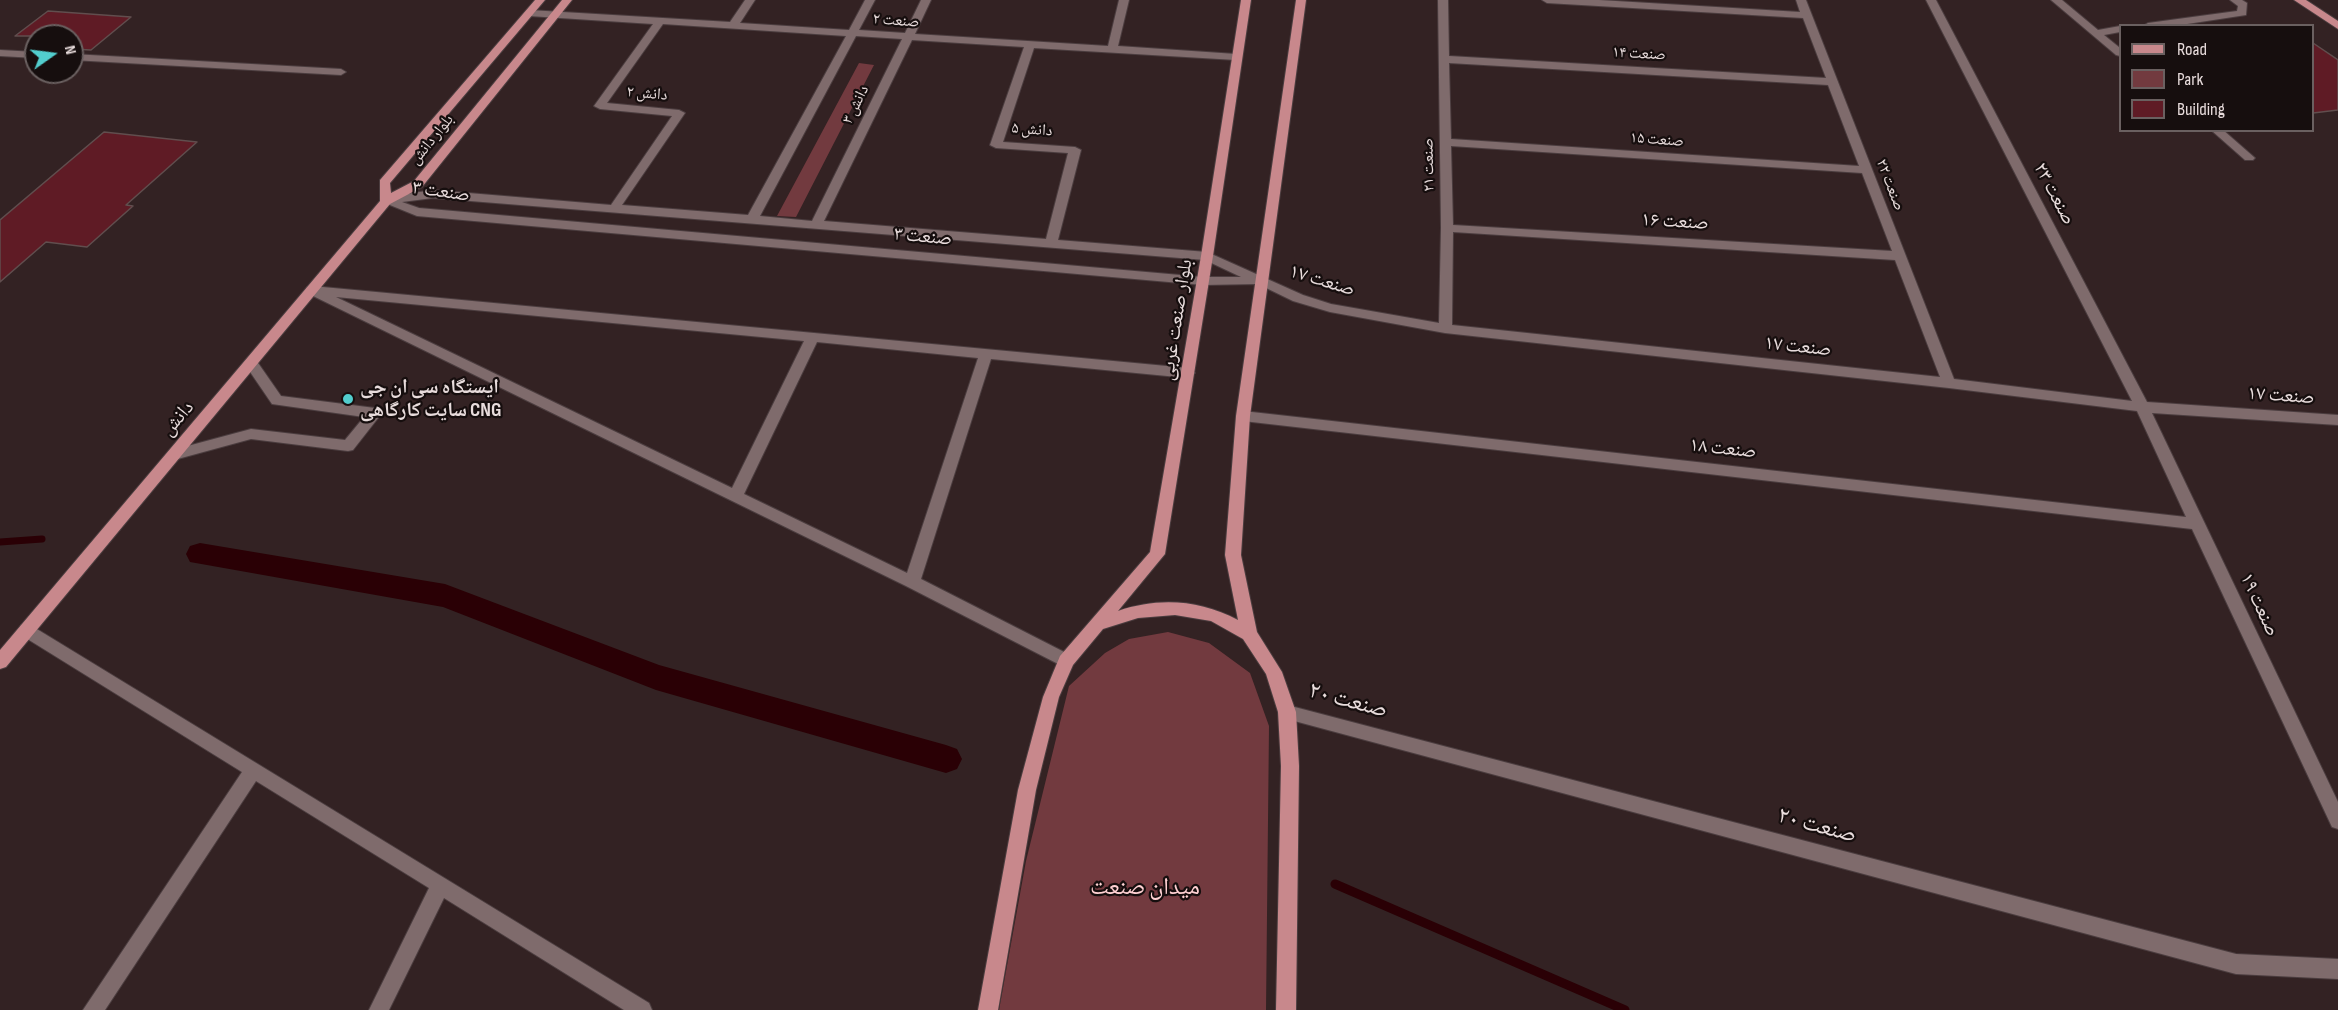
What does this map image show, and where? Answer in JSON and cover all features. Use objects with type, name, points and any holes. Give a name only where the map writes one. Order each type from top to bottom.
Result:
[{"type":"main road","name":"بلوار دانش","points":[[540,0],[384,183],[386,201],[418,184],[567,0]]},
{"type":"main road","name":"بلوار صنعت غربی","points":[[1096,625],[1157,554],[1203,281],[1246,0]]},
{"type":"main road","points":[[1286,1010],[1290,766],[1287,712],[1274,672],[1249,634],[1233,555],[1243,416],[1301,0]]},
{"type":"main road","points":[[2299,0],[2338,26]]},
{"type":"main road","name":"دانش","points":[[0,662],[386,201]]},
{"type":"main road","points":[[988,1010],[1027,790],[1051,697],[1066,661],[1096,625],[1138,610],[1175,608],[1214,615],[1249,634]]},
{"type":"street","points":[[733,26],[750,0]]},
{"type":"street","name":"دانش ۳","points":[[752,220],[870,0]]},
{"type":"street","name":"دانش ۳","points":[[816,225],[926,0]]},
{"type":"street","points":[[1112,49],[1124,0]]},
{"type":"street","name":"صنعت ۲۱","points":[[1443,0],[1447,228],[1445,329]]},
{"type":"street","points":[[1547,0],[1807,15]]},
{"type":"street","name":"صنعت ۲۲","points":[[1801,0],[1949,383]]},
{"type":"street","name":"صنعت ۲۳","points":[[1930,0],[2142,407]]},
{"type":"street","points":[[2056,0],[2119,51]]},
{"type":"street","points":[[2162,24],[2242,13],[2243,5],[2235,0]]},
{"type":"street","name":"صنعت ۲","points":[[529,13],[1236,57]]},
{"type":"street","name":"دانش ۲","points":[[614,210],[679,113],[600,106],[660,21]]},
{"type":"street","points":[[2096,33],[2119,29]]},
{"type":"street","name":"دانش ۵","points":[[1030,44],[996,145],[1075,150],[1051,244]]},
{"type":"street","points":[[0,52],[24,54]]},
{"type":"street","points":[[84,58],[341,72]]},
{"type":"street","name":"صنعت ۱۴","points":[[1444,59],[1833,82]]},
{"type":"street","points":[[2218,132],[2249,158]]},
{"type":"street","name":"صنعت ۱۵","points":[[1445,142],[1866,170]]},
{"type":"street","name":"صنعت ۳","points":[[386,201],[433,194],[1207,256]]},
{"type":"street","name":"صنعت ۳","points":[[386,201],[417,212],[1203,281],[1261,281]]},
{"type":"street","name":"صنعت ۱۶","points":[[1447,228],[1900,256]]},
{"type":"street","name":"صنعت ۱۷","points":[[1207,256],[1298,298],[1330,308],[1445,329],[1949,383],[2142,407],[2338,420]]},
{"type":"street","points":[[312,290],[1188,373]]},
{"type":"street","points":[[312,290],[912,582],[1066,661]]},
{"type":"street","points":[[736,496],[812,338]]},
{"type":"street","points":[[912,582],[986,354]]},
{"type":"street","points":[[174,455],[251,434],[348,446],[375,413],[277,400],[251,363]]},
{"type":"street","name":"صنعت ۱۹","points":[[2142,407],[2338,820]]},
{"type":"street","name":"صنعت ۱۸","points":[[1243,416],[2198,524]]},
{"type":"street","points":[[27,630],[642,1010]]},
{"type":"street","name":"صنعت ۲۰","points":[[1287,712],[2236,964],[2338,969]]},
{"type":"street","points":[[93,1010],[253,770]]},
{"type":"street","points":[[379,1010],[440,885]]},
{"type":"green space","points":[[859,63],[874,65],[796,217],[777,216]]},
{"type":"green space","name":"میدان صنعت","points":[[1168,632],[1209,643],[1250,673],[1269,726],[1266,1010],[999,1010],[1026,861],[1069,686],[1105,653],[1129,639]]},
{"type":"building","points":[[48,11],[131,17],[91,50],[84,50],[84,24],[31,24]]},
{"type":"building","points":[[24,29],[24,36],[15,36]]},
{"type":"building","points":[[2314,44],[2338,60],[2338,110],[2314,113]]},
{"type":"building","points":[[104,132],[197,142],[126,205],[133,206],[87,247],[46,242],[0,282],[0,220]]},
{"type":"waterway","points":[[0,542],[42,539]]},
{"type":"waterway","points":[[200,554],[445,596],[656,677],[946,759]]},
{"type":"waterway","points":[[1335,884],[1625,1010]]},
{"type":"place","name":"ایستگاه سی ان جی سایت کارگاهی CNG","points":[[348,399]]}]
